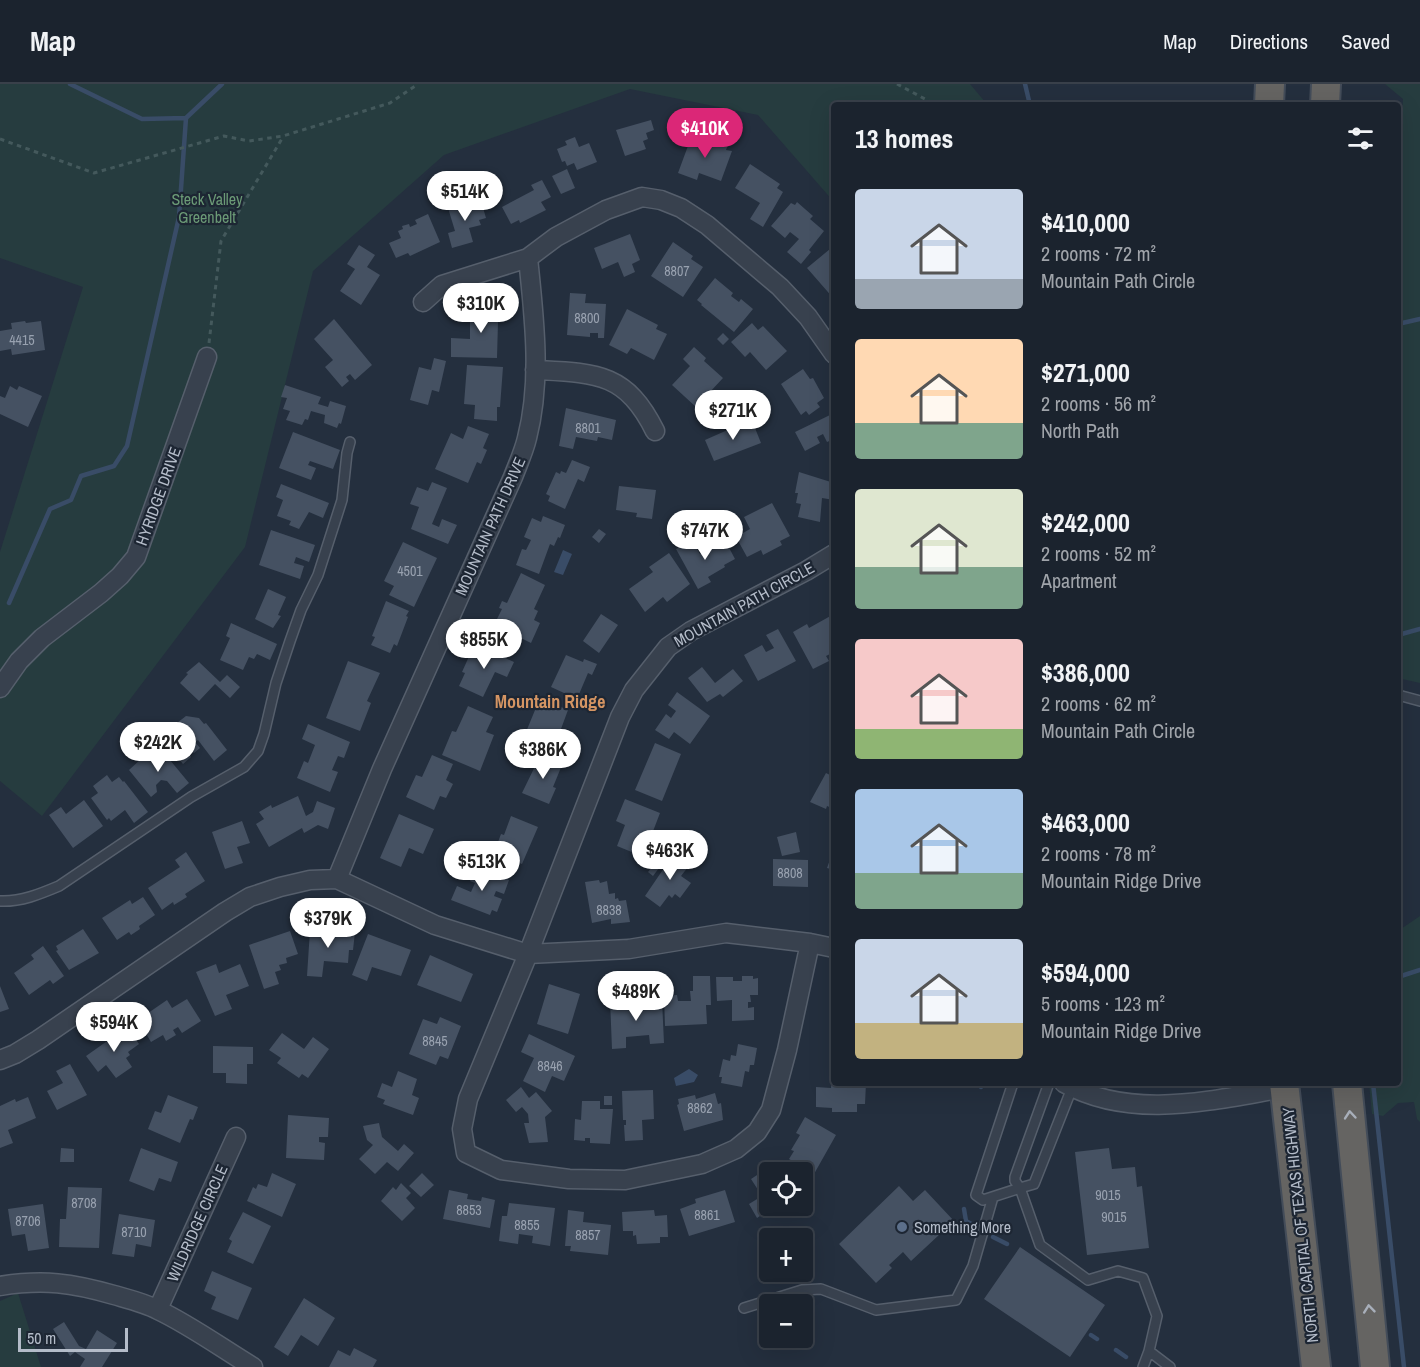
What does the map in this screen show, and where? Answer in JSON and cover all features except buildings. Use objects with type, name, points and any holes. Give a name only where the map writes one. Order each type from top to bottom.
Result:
[{"type":"highway","points":[[1269,84],[1269,102]]},
{"type":"highway","points":[[1326,84],[1326,102]]},
{"type":"highway","name":"NORTH CAPITAL OF TEXAS HIGHWAY","points":[[1284,1086],[1316,1367]]},
{"type":"highway","points":[[1347,1086],[1375,1367]]},
{"type":"street","points":[[423,302],[442,285],[528,258],[556,237],[606,210],[642,197],[662,200],[681,208],[707,225],[780,287],[808,317],[831,350]]},
{"type":"street","name":"MOUNTAIN PATH DRIVE","points":[[337,879],[382,769],[513,477],[527,439],[533,405],[535,370],[528,258]]},
{"type":"street","name":"HYRIDGE DRIVE","points":[[0,688],[19,661],[42,638],[101,593],[120,576],[136,556],[207,357]]},
{"type":"street","points":[[535,370],[589,373],[612,382],[630,393],[644,408],[655,431]]},
{"type":"street","name":"MOUNTAIN PATH CIRCLE","points":[[810,943],[787,1050],[771,1110],[757,1132],[736,1149],[702,1164],[625,1180],[569,1179],[501,1170],[466,1153],[462,1129],[468,1099],[528,954],[620,717],[634,690],[668,647],[690,631],[831,556]]},
{"type":"street","points":[[0,1060],[38,1040],[250,897],[310,880],[337,879],[435,925],[528,954],[629,949],[726,933],[831,947]]},
{"type":"street","points":[[1069,1086],[1103,1100],[1134,1104],[1189,1104],[1279,1086]]},
{"type":"street","name":"WILDRIDGE CIRCLE","points":[[158,1309],[236,1137]]},
{"type":"street","points":[[0,1286],[29,1282],[56,1282],[89,1288],[158,1309],[253,1367]]},
{"type":"lane","points":[[0,901],[19,900],[59,886],[191,797],[251,761],[261,743],[276,682],[301,610],[318,575],[342,500],[350,442]]},
{"type":"lane","points":[[1401,696],[1420,701]]},
{"type":"lane","points":[[1012,1086],[976,1195],[983,1200],[1034,1184],[1063,1086]]},
{"type":"lane","points":[[1063,1086],[1014,1177],[1014,1181],[1020,1188],[1040,1245],[1088,1280],[1118,1271],[1143,1278],[1157,1316],[1143,1367]]},
{"type":"lane","points":[[744,1308],[802,1290],[821,1289],[876,1310],[956,1300],[973,1266],[993,1197]]},
{"type":"lane","points":[[1149,1351],[1170,1367]]},
{"type":"path","points":[[0,139],[94,173],[224,136],[249,141],[283,136],[390,103],[418,84]]},
{"type":"path","points":[[897,84],[930,102]]},
{"type":"path","points":[[207,357],[221,241],[283,136]]},
{"type":"green space","name":"Steck Valley Greenbelt","points":[[0,84],[970,84],[985,102],[831,102],[831,199],[758,115],[630,89],[444,155],[313,271],[245,547],[42,816],[0,781],[0,552],[83,287],[0,258]]},
{"type":"green space","points":[[1385,84],[1420,84],[1420,683],[1401,679],[1401,134],[1403,99]]},
{"type":"green space","points":[[1420,916],[1420,1122],[1417,1119],[1414,1102],[1398,1103],[1383,1116],[1372,1114],[1369,1086],[1401,1086],[1401,929]]},
{"type":"green space","points":[[18,1293],[41,1367],[0,1367],[0,1301]]},
{"type":"water","points":[[563,550],[572,554],[563,575],[554,572]]},
{"type":"water","points":[[689,1069],[698,1075],[694,1082],[676,1086],[674,1078]]},
{"type":"waterway","points":[[70,84],[142,119],[186,118],[222,84]]},
{"type":"waterway","points":[[1025,84],[1029,102]]},
{"type":"waterway","points":[[9,603],[50,509],[71,500],[81,476],[114,466],[127,446],[179,217],[186,118]]},
{"type":"waterway","points":[[1401,323],[1420,319]]},
{"type":"waterway","points":[[1401,634],[1420,629]]},
{"type":"waterway","points":[[1401,976],[1420,970]]},
{"type":"waterway","points":[[1373,1086],[1404,1367]]},
{"type":"waterway","points":[[964,1209],[966,1221],[973,1225]]},
{"type":"waterway","points":[[993,1237],[1007,1244]]},
{"type":"waterway","points":[[1091,1335],[1097,1339]]},
{"type":"waterway","points":[[1116,1350],[1126,1357]]},
{"type":"place","name":"Something More","points":[[902,1227]]},
{"type":"district","name":"Mountain Ridge","points":[[550,701]]}]
